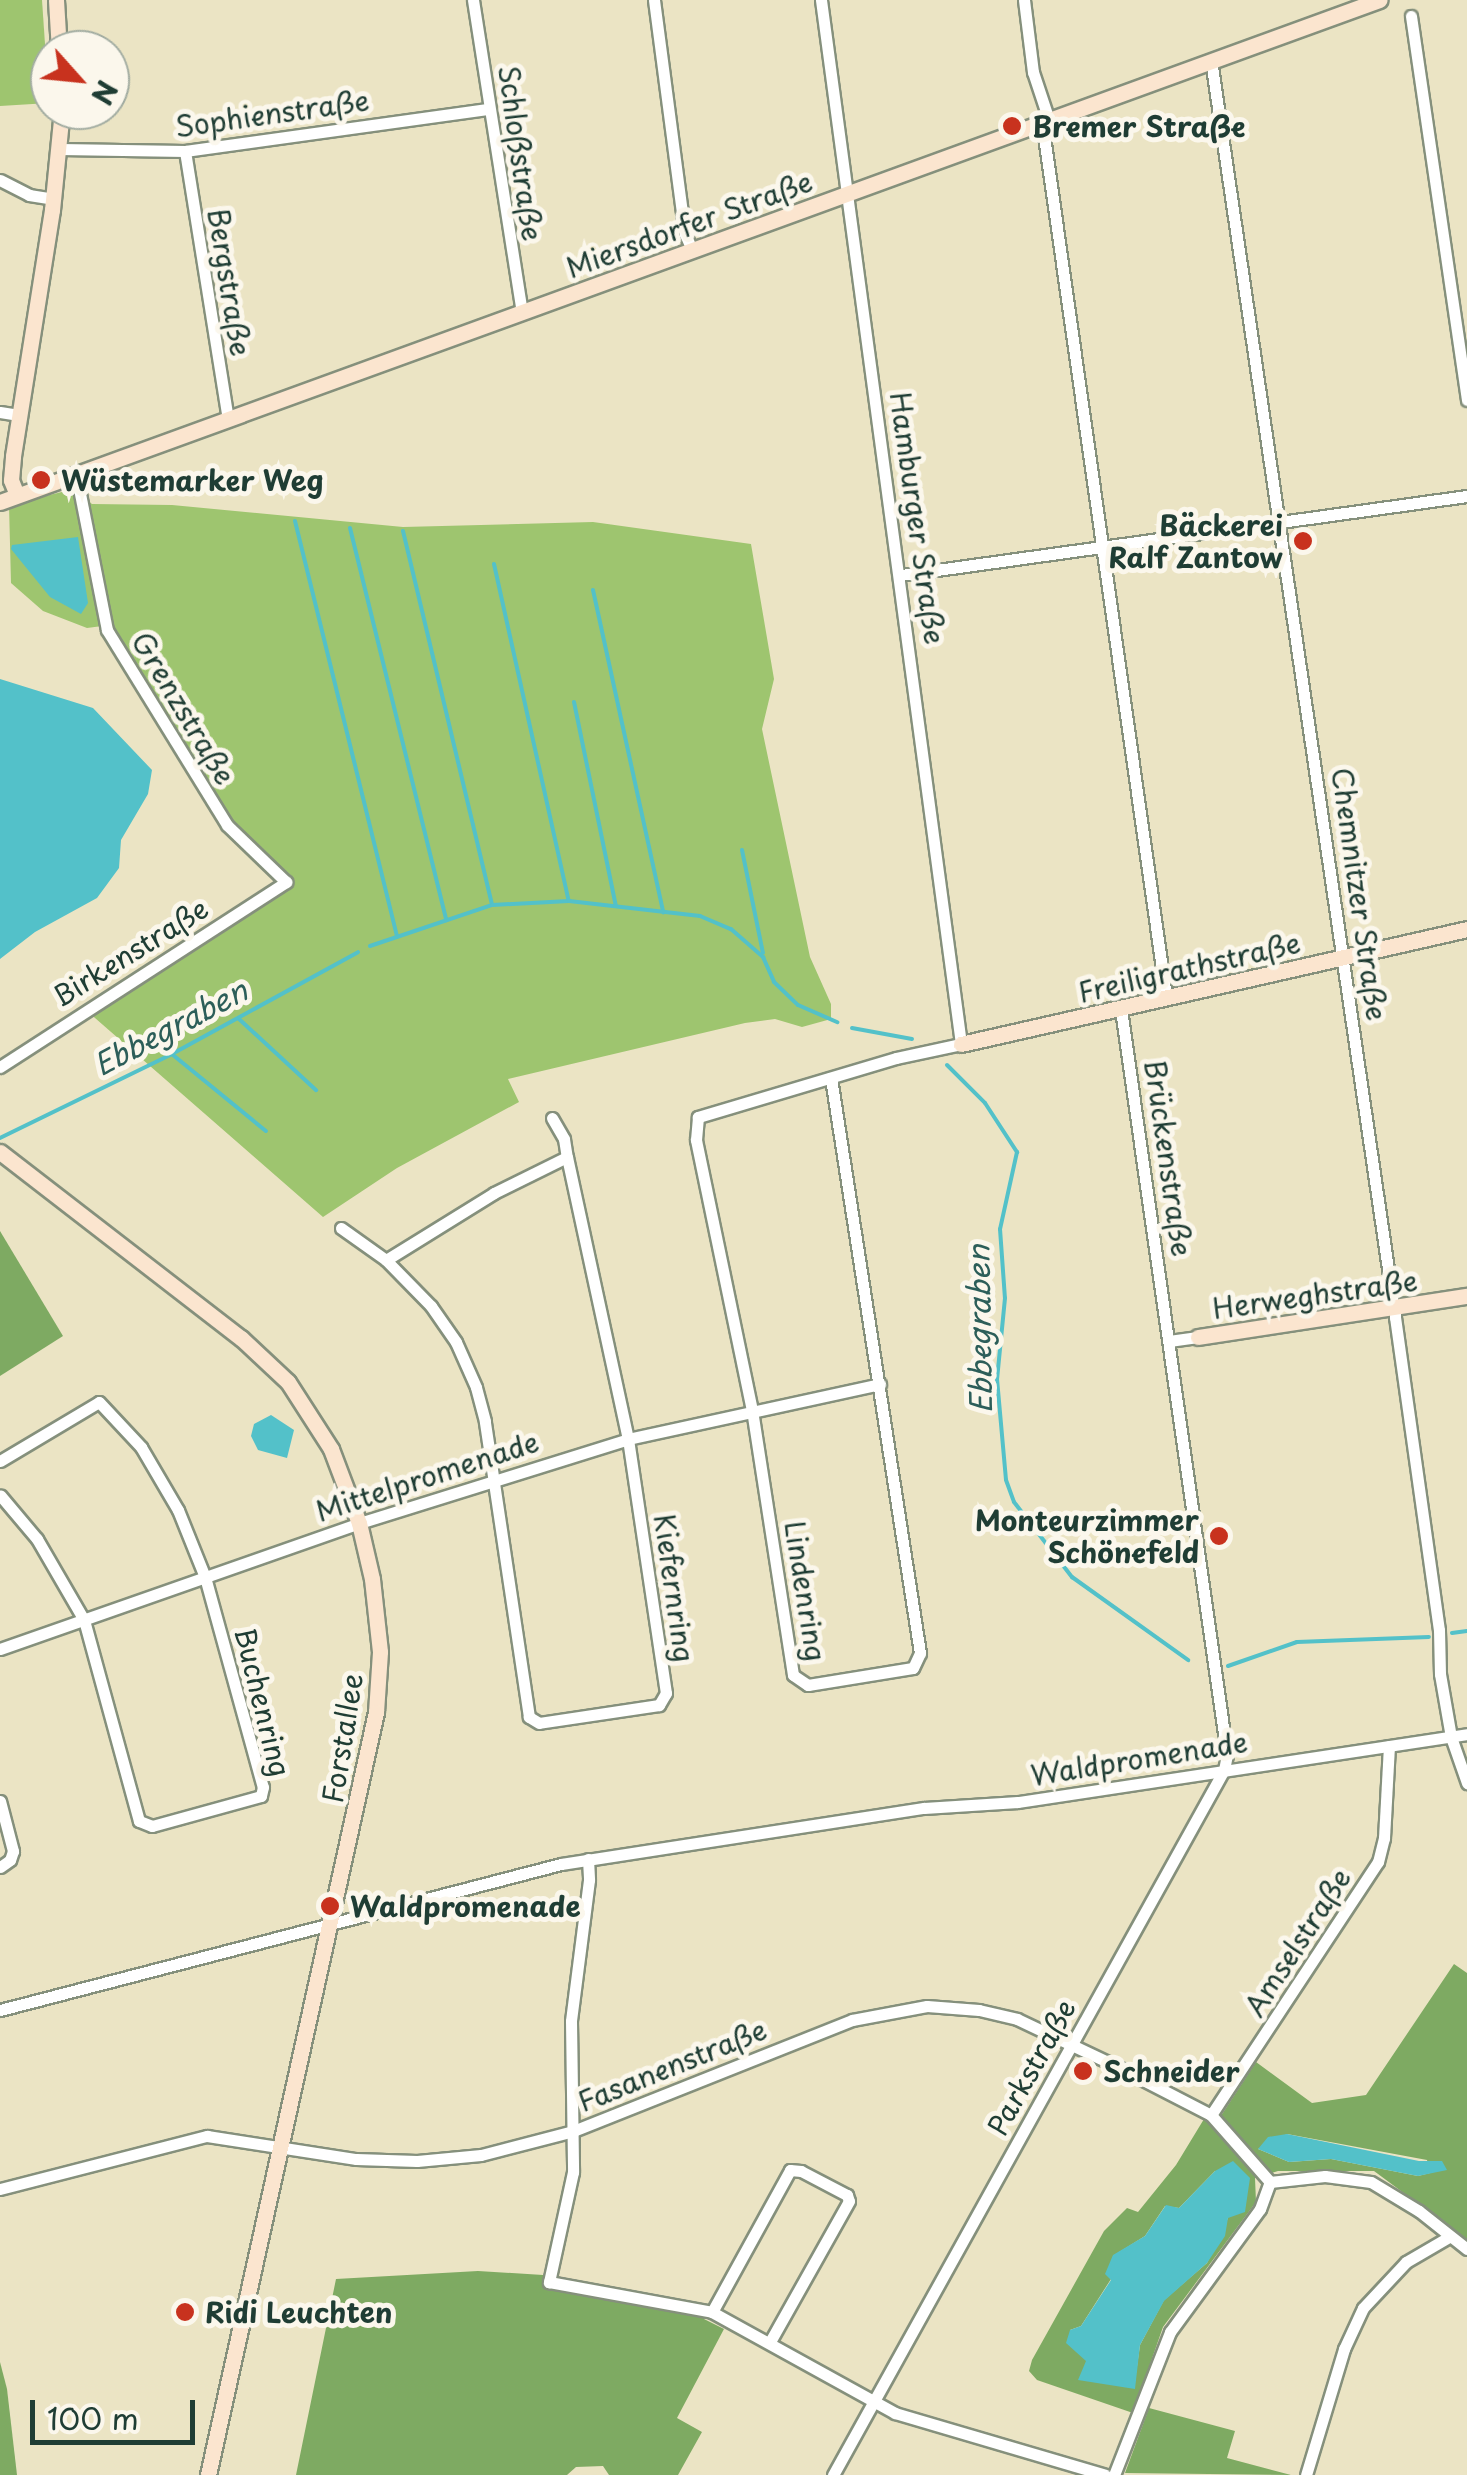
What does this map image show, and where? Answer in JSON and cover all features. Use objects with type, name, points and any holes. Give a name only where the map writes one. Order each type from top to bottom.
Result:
[{"type":"street","points":[[56,0],[58,30]]},
{"type":"street","name":"Schloßstraße","points":[[473,0],[522,312]]},
{"type":"street","points":[[654,0],[686,234],[692,250]]},
{"type":"street","name":"Hamburger Straße","points":[[820,0],[962,1044]]},
{"type":"street","points":[[1024,0],[1045,121],[1166,998]]},
{"type":"street","name":"Miersdorfer Straße","points":[[0,502],[1380,0]]},
{"type":"street","points":[[1411,16],[1466,391]]},
{"type":"street","name":"Chemnitzer Straße","points":[[1211,60],[1344,956],[1451,1737],[1467,1783]]},
{"type":"street","name":"Sophienstraße","points":[[60,150],[185,151],[490,109]]},
{"type":"street","points":[[16,496],[11,472],[61,130]]},
{"type":"street","name":"Bergstraße","points":[[185,151],[228,419]]},
{"type":"street","points":[[0,180],[30,195],[54,198]]},
{"type":"street","points":[[0,412],[19,415]]},
{"type":"street","name":"Grenzstraße","points":[[76,474],[108,630],[227,825],[286,882]]},
{"type":"street","points":[[901,575],[1467,496]]},
{"type":"street","name":"Birkenstraße","points":[[0,1067],[286,882]]},
{"type":"street","name":"Freiligrathstraße","points":[[923,1053],[1467,929]]},
{"type":"street","name":"Brückenstraße","points":[[1121,1009],[1216,1671],[1227,1755],[1224,1770]]},
{"type":"street","name":"Lindenring","points":[[831,1078],[920,1653],[913,1668],[808,1684],[793,1675],[752,1410],[696,1140],[698,1118],[831,1078],[923,1053]]},
{"type":"street","name":"Kiefernring","points":[[341,1228],[386,1260],[430,1306],[463,1356],[483,1409],[530,1717],[538,1723],[659,1705],[666,1693],[628,1438],[564,1139],[552,1118]]},
{"type":"street","name":"Forstallee","points":[[0,1152],[274,1367],[323,1432],[358,1523],[376,1601],[378,1688],[332,1921],[208,2475]]},
{"type":"street","points":[[386,1260],[492,1194],[556,1159],[568,1157]]},
{"type":"street","name":"Herweghstraße","points":[[1170,1341],[1467,1296]]},
{"type":"street","name":"Mittelpromenade","points":[[0,1649],[358,1523],[628,1438],[880,1384]]},
{"type":"street","name":"Buchenring","points":[[0,1461],[94,1404],[104,1405],[153,1465],[178,1510],[205,1576],[263,1787],[257,1798],[152,1826],[139,1822],[84,1620],[38,1540],[0,1495]]},
{"type":"street","name":"Waldpromenade","points":[[0,2010],[332,1921],[588,1859],[924,1808],[1018,1802],[1467,1734]]},
{"type":"street","name":"Amselstraße","points":[[1212,2116],[1378,1862],[1384,1838],[1389,1746]]},
{"type":"street","name":"Parkstraße","points":[[834,2475],[1224,1770]]},
{"type":"street","points":[[0,1801],[13,1851],[0,1867]]},
{"type":"street","points":[[588,1859],[589,1880],[571,2021],[573,2131],[568,2202],[549,2282],[712,2312],[895,2413],[1105,2475]]},
{"type":"street","name":"Fasanenstraße","points":[[0,2189],[207,2136],[356,2159],[481,2156],[573,2131],[852,2020],[888,2010],[979,2010],[1026,2022],[1072,2044]]},
{"type":"street","points":[[1072,2044],[1212,2116],[1270,2182]]},
{"type":"street","points":[[712,2312],[790,2170],[800,2170],[847,2195],[849,2201],[770,2342]]},
{"type":"street","points":[[1270,2182],[1303,2176],[1358,2178],[1397,2196],[1467,2250]]},
{"type":"street","points":[[1114,2475],[1170,2332],[1260,2209],[1270,2182]]},
{"type":"street","points":[[1306,2475],[1344,2350],[1362,2308],[1406,2262],[1449,2237]]},
{"type":"green space","points":[[0,0],[42,0],[44,30],[30,30],[30,104],[0,106]]},
{"type":"green space","points":[[74,489],[92,504],[172,505],[403,527],[593,522],[751,544],[774,679],[762,729],[810,957],[831,1004],[831,1019],[802,1027],[775,1019],[745,1023],[508,1079],[519,1102],[397,1168],[323,1217],[87,1011],[293,885],[230,824],[110,625],[87,628],[43,611],[11,583],[9,505]]},
{"type":"green space","points":[[0,1231],[63,1336],[0,1376]]},
{"type":"green space","points":[[1454,1964],[1467,1973],[1467,2240],[1374,2171],[1278,2171],[1255,2178],[1256,2202],[1163,2327],[1133,2413],[1037,2380],[1029,2371],[1104,2231],[1127,2208],[1138,2212],[1176,2165],[1204,2119],[1215,2125],[1256,2062],[1312,2103],[1366,2095]],"holes":[[[1287,2134],[1427,2160],[1430,2173],[1418,2176],[1331,2159],[1289,2162],[1258,2149]],[[1215,2171],[1228,2218],[1207,2263],[1164,2300],[1140,2345],[1134,2388],[1070,2330],[1081,2326],[1111,2279],[1113,2256],[1145,2236],[1165,2206],[1179,2208]]]},
{"type":"green space","points":[[478,2271],[543,2275],[709,2306],[704,2319],[724,2329],[677,2418],[702,2432],[678,2475],[609,2475],[603,2466],[576,2467],[567,2475],[296,2475],[336,2279]]},
{"type":"green space","points":[[0,2362],[7,2389],[17,2475],[0,2475]]},
{"type":"green space","points":[[1149,2408],[1235,2431],[1227,2458],[1291,2475],[1125,2473]]},
{"type":"water","points":[[78,537],[88,603],[81,614],[50,597],[11,549],[12,545]]},
{"type":"water","points":[[0,679],[93,708],[152,770],[148,794],[121,840],[119,868],[97,898],[35,932],[0,959]]},
{"type":"water","points":[[271,1415],[294,1430],[287,1458],[258,1450],[251,1436],[254,1424]]},
{"type":"water","points":[[1287,2134],[1419,2161],[1442,2161],[1447,2170],[1418,2176],[1331,2159],[1289,2162],[1258,2149],[1268,2137]]},
{"type":"water","points":[[1233,2161],[1250,2178],[1245,2212],[1228,2218],[1225,2236],[1207,2263],[1164,2301],[1140,2345],[1135,2389],[1078,2380],[1086,2361],[1066,2343],[1070,2330],[1081,2326],[1111,2280],[1105,2274],[1113,2255],[1145,2236],[1166,2205],[1179,2208],[1215,2171]]},
{"type":"waterway","points":[[295,521],[397,937]]},
{"type":"waterway","points":[[350,528],[446,920]]},
{"type":"waterway","points":[[403,531],[492,905]]},
{"type":"waterway","points":[[494,564],[569,901]]},
{"type":"waterway","points":[[593,590],[663,912]]},
{"type":"waterway","points":[[574,702],[616,906]]},
{"type":"waterway","points":[[742,850],[763,953]]},
{"type":"waterway","name":"Ebbegraben","points":[[370,946],[492,905],[569,901],[700,916],[731,929],[763,957],[774,982],[798,1005],[837,1022]]},
{"type":"waterway","name":"Ebbegraben","points":[[0,1138],[172,1054],[358,952]]},
{"type":"waterway","points":[[239,1019],[316,1090]]},
{"type":"waterway","name":"Ebbegraben","points":[[852,1028],[912,1039]]},
{"type":"waterway","points":[[173,1055],[266,1131]]},
{"type":"waterway","name":"Ebbegraben","points":[[947,1065],[985,1103],[1017,1152],[1000,1229],[1005,1298],[997,1379],[1006,1480],[1014,1502],[1072,1577],[1188,1660]]},
{"type":"waterway","name":"Ebbegraben","points":[[1452,1633],[1467,1631]]},
{"type":"waterway","name":"Ebbegraben","points":[[1228,1666],[1297,1642],[1429,1637]]},
{"type":"place","name":"Bremer Straße","points":[[1012,126]]},
{"type":"place","name":"Wüstemarker Weg","points":[[41,480]]},
{"type":"place","name":"Bäckerei Ralf Zantow","points":[[1303,541]]},
{"type":"place","name":"Monteurzimmer Schönefeld","points":[[1219,1536]]},
{"type":"place","name":"Waldpromenade","points":[[330,1906]]},
{"type":"place","name":"Schneider","points":[[1083,2071]]},
{"type":"place","name":"Ridi Leuchten","points":[[185,2312]]}]
